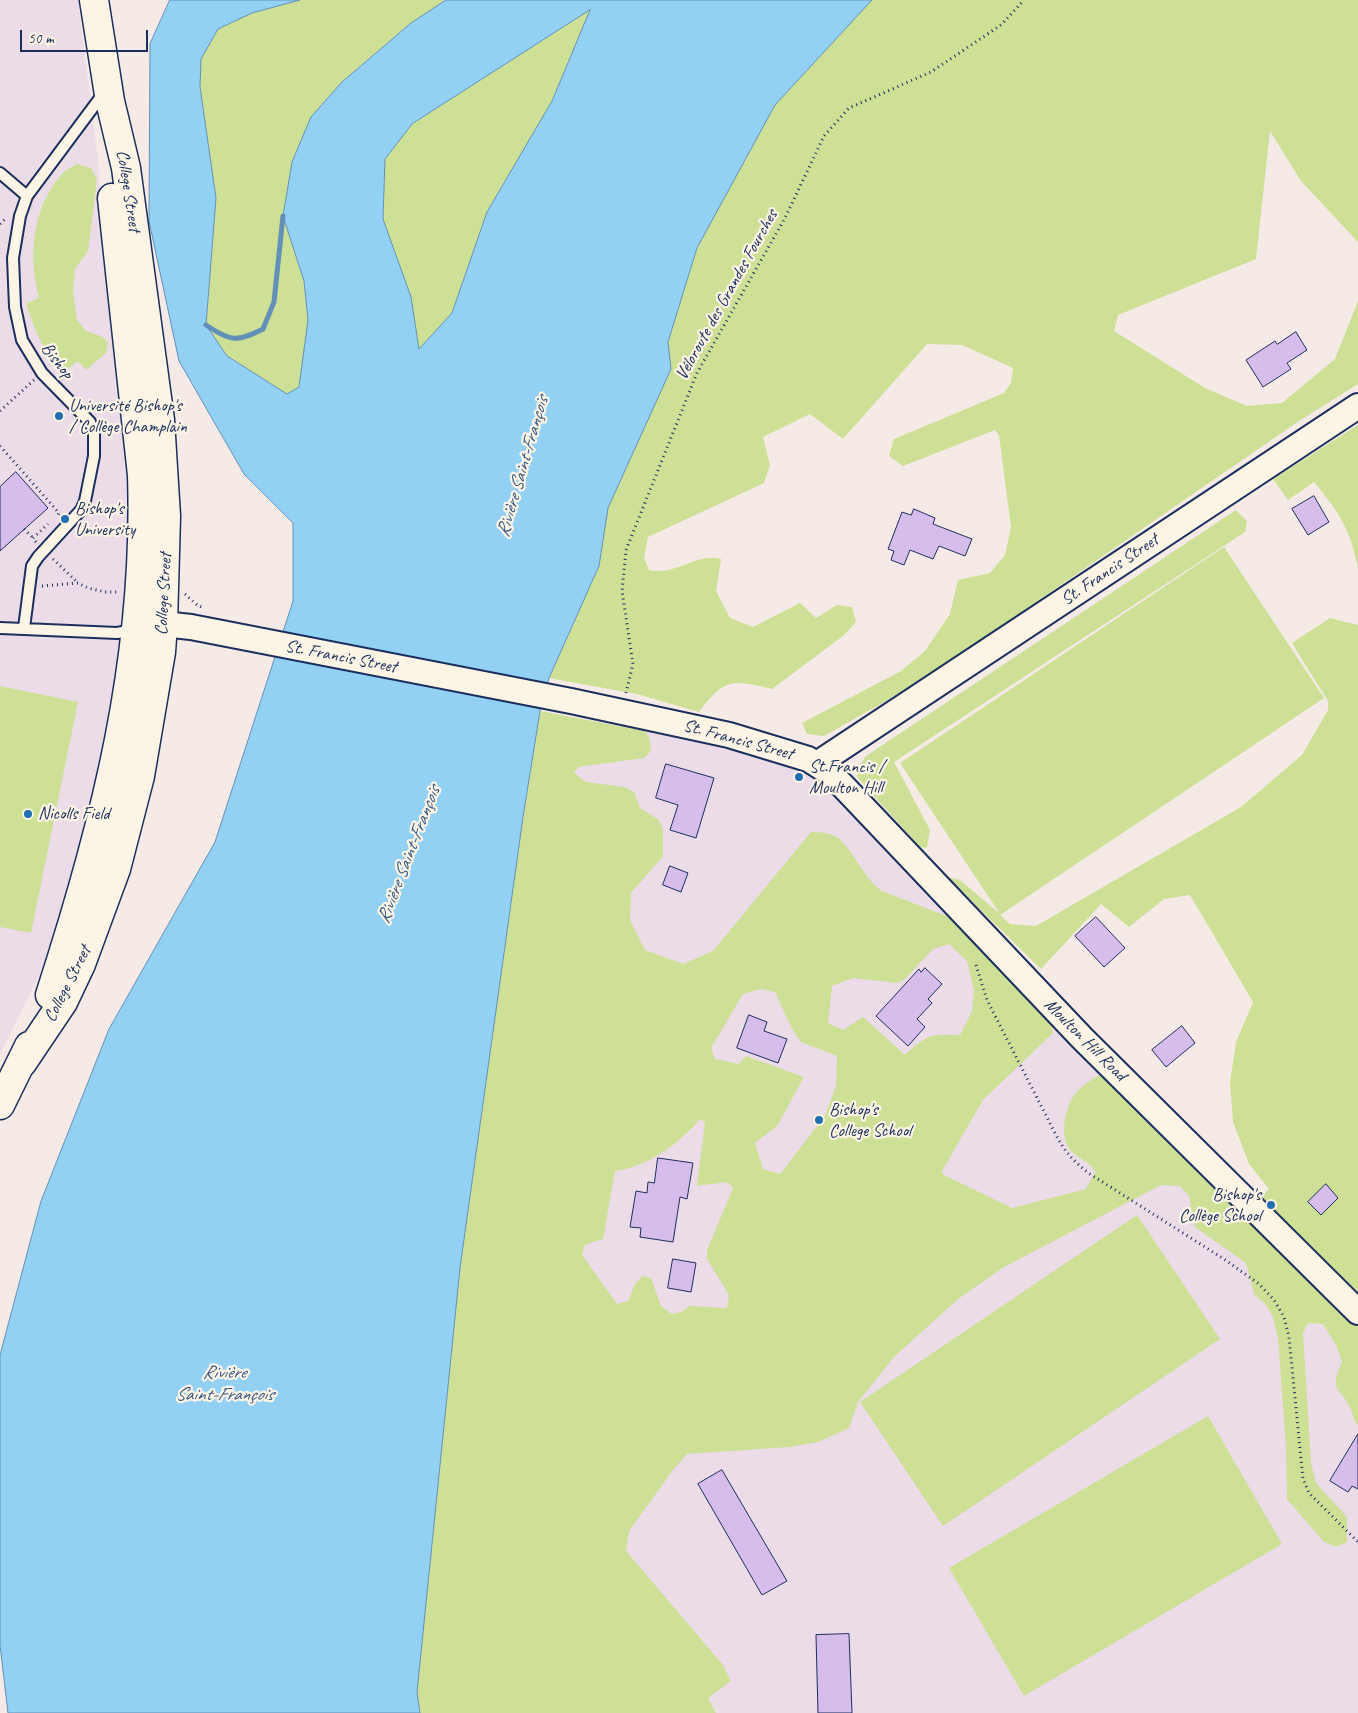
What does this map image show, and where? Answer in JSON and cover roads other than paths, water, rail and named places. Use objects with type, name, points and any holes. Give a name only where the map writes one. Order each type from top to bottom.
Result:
[{"type":"main road","name":"College Street","points":[[0,1105],[22,1063],[50,995],[88,875],[150,626],[142,475],[108,167],[109,94],[94,0]]},
{"type":"street","name":"St. Francis Street","points":[[150,626],[191,627],[571,701],[736,737],[796,754],[816,764],[1358,406]]},
{"type":"street","name":"Moulton Hill Road","points":[[816,764],[843,786],[1082,1038],[1358,1312]]},
{"type":"lane","name":"Bishop","points":[[24,628],[32,566],[44,550],[81,510],[85,502],[95,442],[90,422],[42,373],[22,340],[15,306],[13,258],[15,238],[27,196],[109,94]]},
{"type":"lane","points":[[0,173],[27,196]]},
{"type":"lane","points":[[0,628],[117,633],[150,626]]},
{"type":"water","name":"Rivière Saint-François","points":[[170,0],[300,0],[252,13],[218,29],[201,59],[200,87],[216,198],[206,325],[227,356],[287,394],[299,387],[308,320],[304,281],[283,216],[292,162],[311,117],[342,82],[411,23],[446,0],[872,0],[775,105],[697,248],[668,342],[671,369],[608,508],[599,566],[549,678],[540,711],[523,817],[460,1268],[417,1692],[420,1713],[8,1713],[0,1645],[0,1355],[41,1201],[109,1029],[215,842],[293,601],[293,523],[244,474],[179,361],[149,221],[150,44]],"holes":[[[590,10],[552,101],[487,212],[452,313],[419,349],[411,297],[383,219],[385,159],[412,124]]]},
{"type":"waterway","points":[[206,325],[222,335],[234,338],[247,336],[263,329],[274,302],[283,216]]},
{"type":"place","name":"Université Bishop's / Collège Champlain","points":[[59,416]]},
{"type":"place","name":"Bishop's University","points":[[65,519]]},
{"type":"place","name":"St.Francis / Moulton Hill","points":[[799,777]]},
{"type":"place","name":"Nicolls Field","points":[[28,814]]},
{"type":"place","name":"Bishop's College School","points":[[819,1120]]},
{"type":"place","name":"Bishop's Collège School","points":[[1271,1205]]}]
